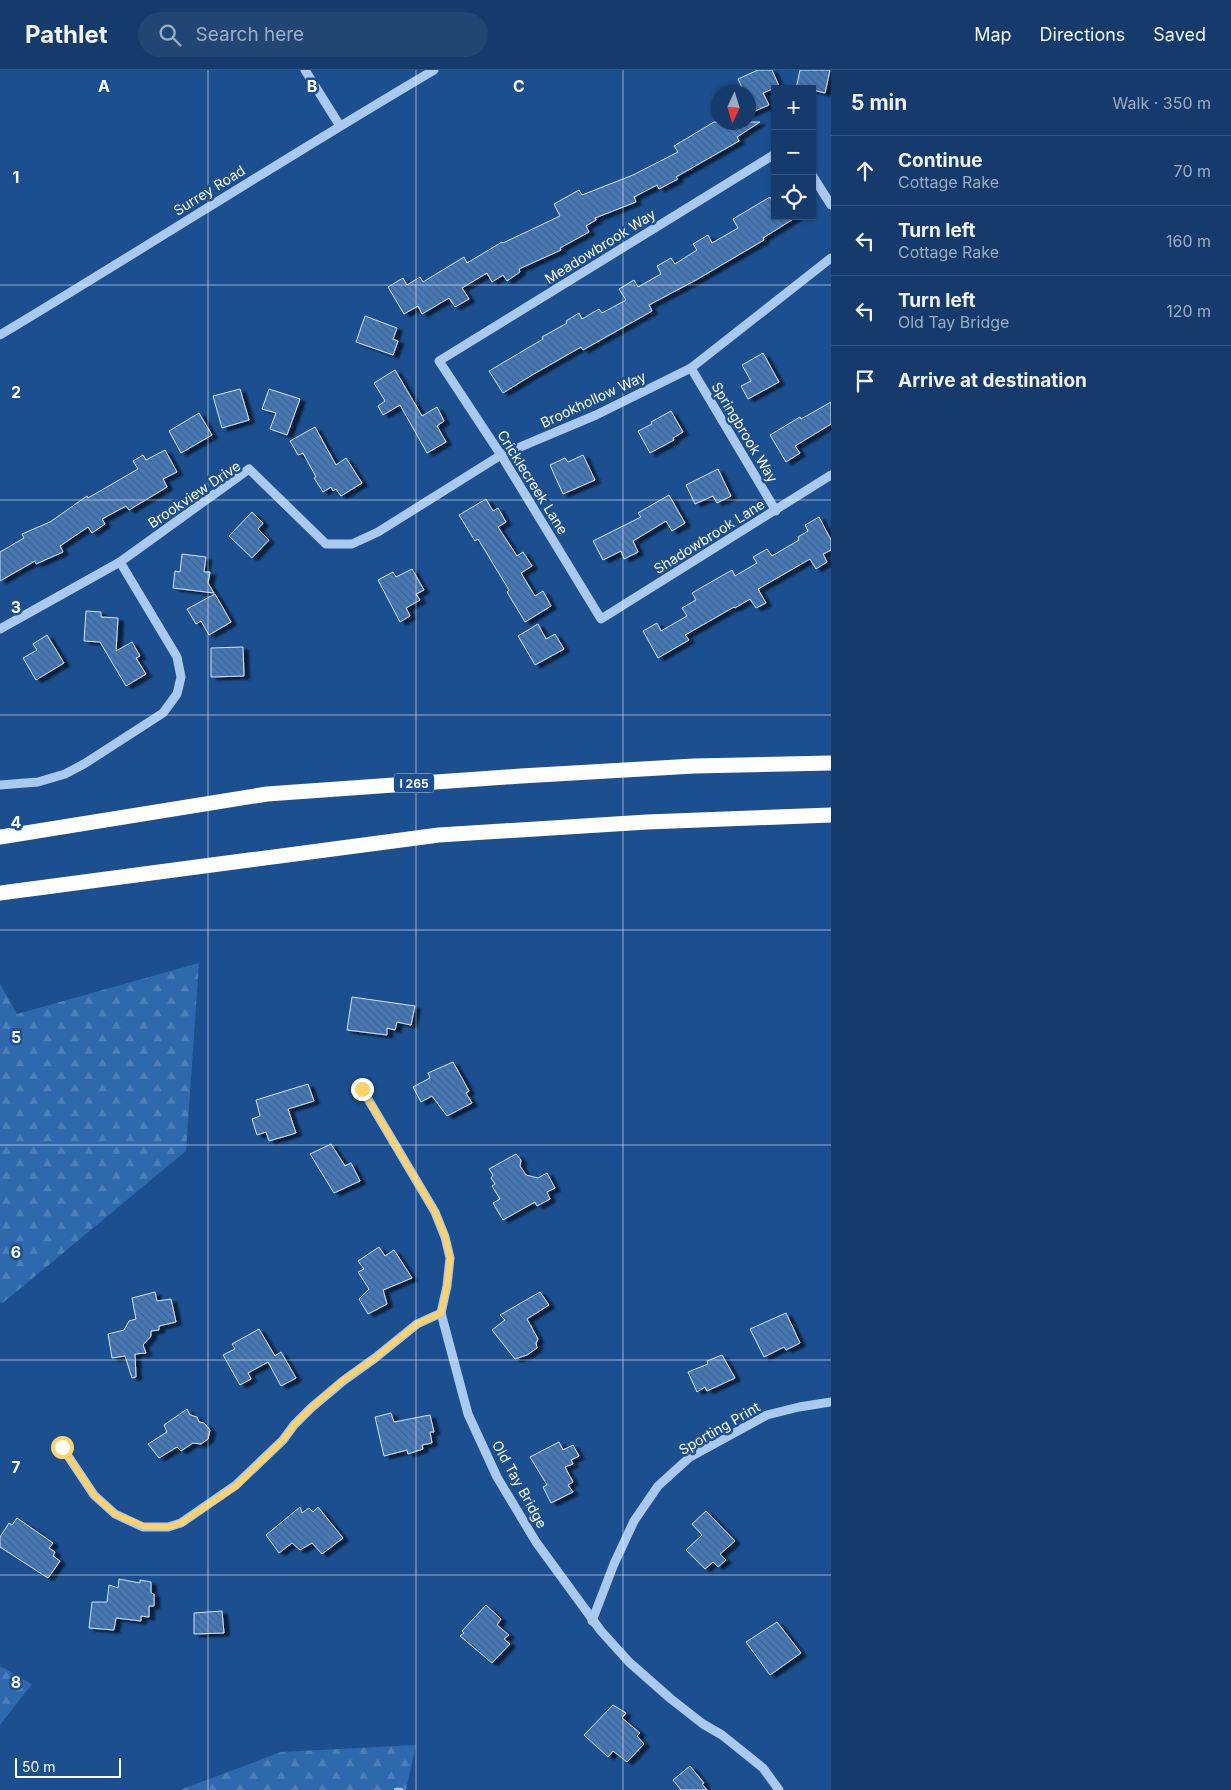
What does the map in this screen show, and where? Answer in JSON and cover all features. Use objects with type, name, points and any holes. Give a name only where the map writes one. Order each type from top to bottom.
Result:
[{"type":"highway","name":"I 265","points":[[0,837],[267,794],[684,766],[831,763]]},
{"type":"highway","points":[[0,893],[439,836],[647,822],[831,815]]},
{"type":"street","points":[[305,70],[340,126]]},
{"type":"street","name":"Surrey Road","points":[[0,335],[195,214],[434,70]]},
{"type":"street","name":"Meadowbrook Way","points":[[439,361],[771,156]]},
{"type":"street","points":[[816,182],[831,206]]},
{"type":"street","name":"Brookhollow Way","points":[[352,544],[378,532],[502,455],[596,415],[691,368],[831,258]]},
{"type":"street","name":"Cricklecreek Lane","points":[[439,361],[502,455],[601,619]]},
{"type":"street","name":"Springbrook Way","points":[[691,368],[776,511]]},
{"type":"street","name":"Brookview Drive","points":[[0,629],[120,562],[249,469],[326,544],[352,544]]},
{"type":"street","name":"Shadowbrook Lane","points":[[601,619],[831,475]]},
{"type":"street","points":[[0,785],[38,782],[65,774],[84,764],[163,713],[177,694],[181,677],[177,657],[120,562]]},
{"type":"street","name":"Old Tay Bridge","points":[[362,1089],[435,1212],[445,1236],[450,1258],[447,1286],[441,1313],[468,1414],[497,1477],[536,1542],[592,1621],[629,1662],[652,1683],[703,1724],[722,1735],[763,1768],[779,1790]]},
{"type":"street","points":[[62,1447],[94,1495],[115,1514],[143,1526],[168,1527],[181,1523],[236,1486],[283,1440],[294,1425],[311,1408],[342,1381],[375,1358],[417,1324],[441,1313]]},
{"type":"street","name":"Sporting Print","points":[[592,1621],[614,1564],[634,1521],[664,1480],[690,1457],[767,1415],[831,1402]]},
{"type":"green space","points":[[199,963],[186,1151],[4,1302],[0,1303],[0,984],[17,1014]]},
{"type":"green space","points":[[0,1666],[32,1684],[0,1725]]},
{"type":"green space","points":[[416,1745],[406,1790],[180,1790],[281,1752]]},
{"type":"building","points":[[758,70],[772,70],[779,85],[771,85],[771,90],[763,93],[769,105],[756,111],[756,85],[741,85],[738,79]]},
{"type":"building","points":[[800,70],[830,70],[825,93],[816,91],[816,85],[797,85]]},
{"type":"building","points":[[711,124],[711,130],[748,130],[737,137],[739,141],[676,177],[678,179],[659,189],[657,185],[634,197],[636,202],[595,218],[596,220],[586,226],[589,232],[560,248],[561,250],[519,269],[520,272],[507,281],[503,275],[492,282],[487,273],[462,288],[469,299],[455,307],[449,298],[422,314],[418,306],[404,314],[388,287],[403,278],[407,285],[420,277],[423,282],[464,257],[467,263],[502,242],[560,216],[554,204],[579,190],[582,195],[633,175],[678,152],[674,146]]},
{"type":"building","points":[[770,197],[771,220],[792,220],[763,238],[764,240],[649,305],[652,311],[583,350],[581,347],[503,393],[489,371],[543,339],[542,337],[567,323],[566,321],[579,313],[582,319],[599,309],[602,313],[626,300],[619,289],[634,280],[638,287],[661,274],[657,266],[671,258],[675,264],[697,250],[693,244],[708,235],[712,243],[738,228],[733,219]]},
{"type":"building","points":[[365,316],[397,328],[393,339],[398,341],[393,355],[356,342]]},
{"type":"building","points":[[763,353],[779,382],[748,399],[741,386],[751,381],[742,365]]},
{"type":"building","points":[[395,370],[422,416],[437,407],[444,421],[437,426],[446,442],[427,453],[400,405],[383,415],[378,406],[385,401],[374,383]]},
{"type":"building","points":[[240,389],[249,420],[222,428],[213,396]]},
{"type":"building","points":[[269,389],[300,399],[287,435],[270,429],[276,413],[262,409]]},
{"type":"building","points":[[831,402],[831,424],[795,446],[800,453],[786,462],[770,435],[800,417],[801,419]]},
{"type":"building","points":[[671,411],[683,432],[673,438],[674,440],[650,453],[638,431]]},
{"type":"building","points":[[199,413],[212,435],[181,453],[169,431]]},
{"type":"building","points":[[315,427],[336,465],[346,458],[362,483],[341,496],[336,489],[333,491],[331,487],[323,492],[314,478],[316,477],[303,453],[298,455],[290,441]]},
{"type":"building","points":[[165,450],[177,472],[163,479],[167,487],[129,510],[126,506],[102,519],[105,524],[92,533],[88,527],[60,546],[63,552],[36,564],[35,561],[0,581],[0,552],[24,538],[22,534],[50,522],[87,496],[88,498],[138,469],[133,461],[143,455],[146,460]]},
{"type":"building","points":[[583,455],[595,480],[563,494],[550,465],[565,458],[568,462]]},
{"type":"building","points":[[718,469],[731,496],[717,503],[713,496],[695,504],[686,485]]},
{"type":"building","points":[[669,495],[685,523],[672,531],[666,521],[633,541],[638,552],[624,559],[621,551],[603,560],[593,541],[641,517],[638,513]]},
{"type":"building","points":[[486,499],[493,511],[498,508],[506,522],[498,527],[517,556],[523,552],[532,566],[521,573],[535,596],[543,591],[551,606],[525,622],[507,592],[509,590],[478,539],[475,541],[459,515]]},
{"type":"building","points":[[252,512],[263,523],[258,529],[269,540],[252,558],[229,536]]},
{"type":"building","points":[[819,517],[831,540],[831,550],[823,554],[827,562],[816,569],[810,559],[758,589],[766,603],[756,608],[750,599],[734,607],[685,635],[689,640],[658,658],[643,631],[657,623],[661,631],[687,616],[682,608],[696,600],[692,593],[732,570],[735,576],[757,563],[753,557],[767,549],[772,556],[799,540],[798,537],[808,531],[805,525]]},
{"type":"building","points":[[182,554],[206,557],[204,572],[210,572],[208,583],[214,593],[173,588],[175,571],[180,572]]},
{"type":"building","points":[[412,569],[424,590],[416,594],[420,600],[406,608],[410,616],[400,622],[378,580],[393,572],[396,577]]},
{"type":"building","points":[[215,594],[231,622],[209,635],[201,621],[196,624],[187,609]]},
{"type":"building","points":[[86,611],[101,612],[101,617],[118,618],[116,651],[132,642],[140,656],[136,658],[146,674],[126,686],[100,642],[84,641]]},
{"type":"building","points":[[538,624],[546,639],[555,634],[564,649],[535,665],[518,636]]},
{"type":"building","points":[[47,635],[64,663],[36,680],[23,658],[37,650],[33,644]]},
{"type":"building","points":[[243,647],[244,676],[211,677],[211,648]]},
{"type":"building","points":[[352,997],[415,1006],[411,1025],[397,1022],[395,1030],[387,1028],[387,1035],[347,1030]]},
{"type":"building","points":[[453,1062],[469,1091],[466,1093],[472,1103],[447,1116],[432,1096],[421,1102],[413,1087],[430,1078],[428,1073]]},
{"type":"building","points":[[308,1084],[314,1101],[288,1109],[296,1133],[269,1141],[266,1132],[257,1135],[252,1119],[260,1116],[256,1100]]},
{"type":"building","points":[[331,1144],[345,1166],[351,1163],[360,1181],[334,1193],[310,1154]]},
{"type":"building","points":[[516,1154],[521,1160],[520,1166],[526,1175],[538,1178],[547,1173],[555,1188],[547,1192],[550,1199],[537,1206],[535,1202],[503,1220],[493,1203],[500,1199],[492,1186],[495,1184],[489,1169]]},
{"type":"building","points":[[379,1247],[385,1256],[394,1250],[412,1278],[383,1290],[387,1304],[368,1314],[359,1299],[369,1289],[358,1272],[364,1269],[358,1261]]},
{"type":"building","points":[[155,1292],[157,1301],[171,1299],[176,1322],[159,1326],[159,1330],[151,1331],[151,1336],[143,1345],[146,1353],[135,1354],[136,1377],[132,1378],[125,1356],[112,1358],[108,1334],[124,1330],[129,1321],[136,1319],[132,1298]]},
{"type":"building","points":[[540,1292],[549,1305],[527,1319],[538,1339],[536,1343],[537,1348],[527,1355],[515,1359],[492,1330],[505,1320],[500,1315]]},
{"type":"building","points":[[786,1313],[800,1343],[786,1350],[784,1347],[764,1357],[750,1329]]},
{"type":"building","points":[[259,1329],[275,1356],[281,1352],[296,1378],[281,1386],[268,1362],[248,1373],[251,1379],[240,1385],[223,1355],[235,1349],[232,1344]]},
{"type":"building","points":[[722,1355],[735,1378],[707,1391],[705,1387],[697,1392],[688,1372],[708,1364],[707,1361]]},
{"type":"building","points":[[187,1409],[190,1415],[197,1417],[199,1422],[204,1423],[210,1430],[208,1439],[201,1444],[193,1443],[181,1451],[177,1447],[159,1458],[148,1444],[167,1432],[164,1425]]},
{"type":"building","points":[[391,1413],[394,1422],[430,1415],[434,1432],[430,1432],[432,1443],[422,1445],[423,1449],[408,1454],[407,1450],[384,1456],[375,1417]]},
{"type":"building","points":[[559,1442],[563,1450],[573,1445],[579,1456],[571,1460],[573,1464],[565,1467],[573,1482],[568,1485],[573,1492],[551,1503],[543,1487],[547,1485],[530,1457]]},
{"type":"building","points":[[300,1507],[302,1513],[309,1508],[313,1512],[318,1507],[343,1538],[322,1554],[312,1543],[300,1550],[292,1543],[279,1553],[266,1535]]},
{"type":"building","points":[[706,1511],[735,1541],[720,1554],[726,1560],[718,1567],[713,1562],[705,1569],[686,1550],[702,1535],[692,1524]]},
{"type":"building","points":[[17,1518],[53,1543],[49,1548],[55,1552],[53,1556],[60,1561],[48,1578],[0,1547],[0,1537],[9,1523],[12,1525]]},
{"type":"building","points":[[119,1579],[140,1583],[140,1580],[151,1582],[154,1606],[149,1606],[149,1617],[141,1616],[141,1621],[116,1618],[114,1630],[89,1628],[92,1602],[107,1602],[109,1585],[118,1588]]},
{"type":"building","points":[[486,1605],[501,1619],[497,1625],[509,1635],[504,1639],[510,1644],[492,1663],[460,1636],[464,1633],[462,1631]]},
{"type":"building","points":[[222,1611],[224,1633],[194,1634],[194,1613]]},
{"type":"building","points":[[777,1622],[801,1653],[770,1675],[746,1642]]},
{"type":"building","points":[[613,1705],[626,1713],[622,1718],[640,1733],[637,1736],[644,1744],[627,1762],[613,1751],[608,1757],[584,1735]]},
{"type":"building","points":[[690,1766],[704,1783],[702,1784],[707,1790],[681,1790],[673,1780]]},
{"type":"waterway","points":[[396,1790],[401,1790]]},
{"type":"route","points":[[62,1447],[94,1495],[115,1514],[143,1526],[168,1527],[181,1523],[236,1486],[265,1459],[311,1408],[342,1381],[375,1358],[417,1324],[441,1313],[447,1286],[450,1258],[445,1236],[435,1212],[362,1089]]}]
